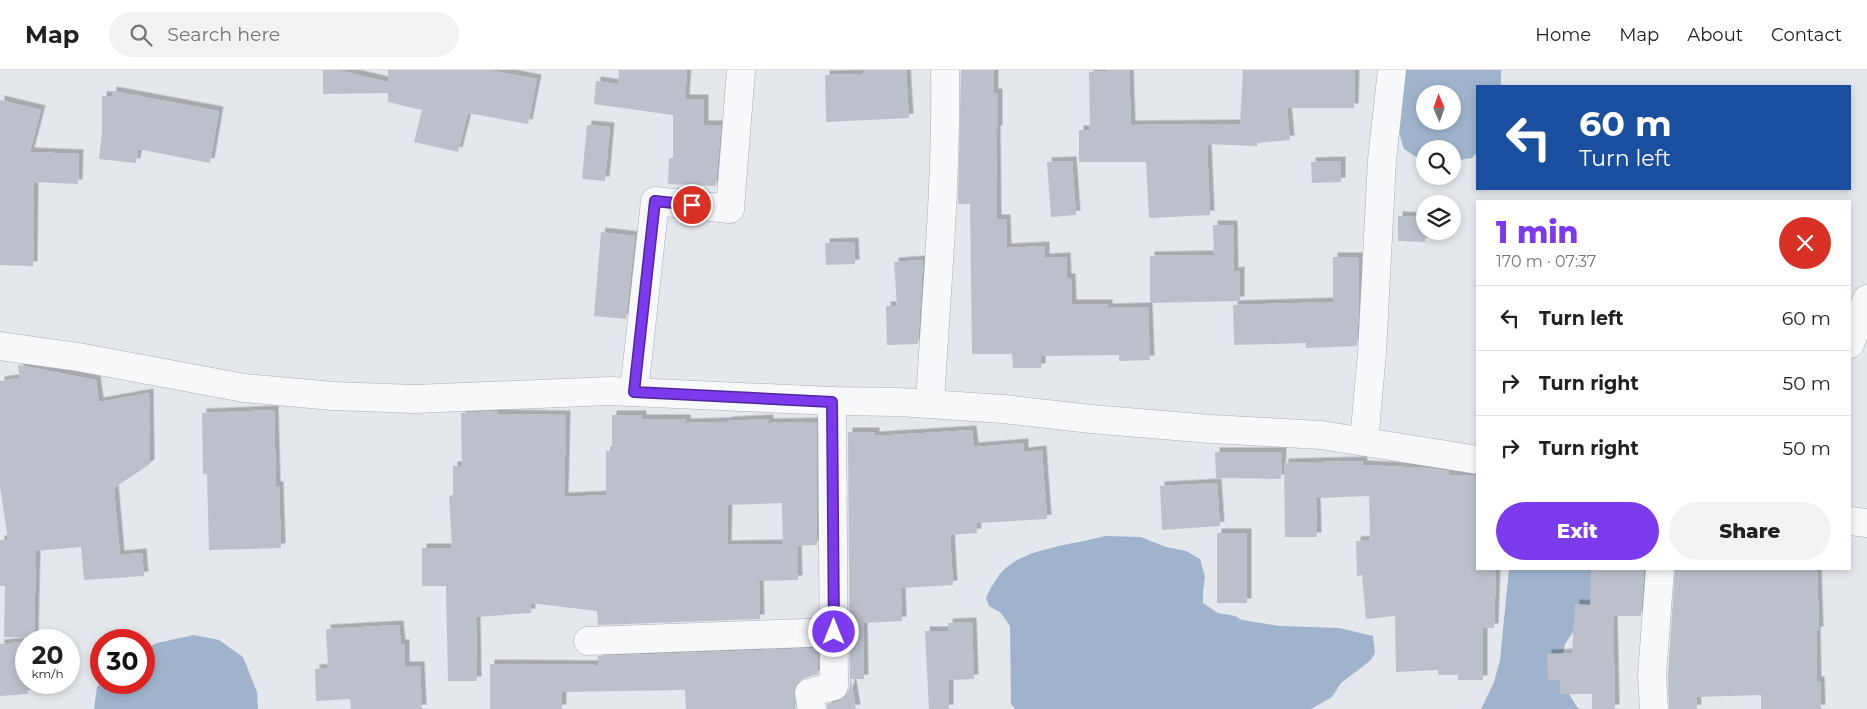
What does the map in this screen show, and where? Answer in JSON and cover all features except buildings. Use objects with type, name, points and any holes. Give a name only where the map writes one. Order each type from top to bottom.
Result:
[{"type":"street","points":[[634,392],[655,201],[730,209],[741,70]]},
{"type":"street","points":[[930,404],[946,101],[945,70]]},
{"type":"street","points":[[1364,441],[1372,353],[1382,160],[1392,70]]},
{"type":"street","points":[[1851,341],[1867,299]]},
{"type":"street","points":[[0,346],[78,357],[244,388],[333,396],[415,399],[609,391],[832,402],[898,402],[1211,428],[1321,435],[1476,460]]},
{"type":"street","points":[[812,709],[809,693],[834,686],[832,402]]},
{"type":"street","points":[[1851,522],[1867,523]]},
{"type":"street","points":[[1654,709],[1652,675],[1660,570]]},
{"type":"street","points":[[588,641],[834,632]]},
{"type":"water","points":[[1401,70],[1501,70],[1501,85],[1476,85],[1476,153],[1472,158],[1461,160],[1461,140],[1416,140],[1416,157],[1404,149],[1397,126]]},
{"type":"water","points":[[1105,536],[1141,537],[1166,547],[1186,551],[1200,559],[1205,577],[1203,603],[1218,613],[1235,616],[1242,620],[1280,626],[1339,628],[1373,636],[1375,653],[1370,661],[1341,683],[1332,697],[1311,709],[1015,709],[1011,704],[1010,626],[1001,613],[989,606],[986,598],[991,588],[1003,571],[1021,558],[1044,550]]},
{"type":"water","points":[[1509,570],[1603,570],[1590,607],[1565,644],[1561,664],[1565,687],[1580,709],[1481,709],[1494,682],[1500,660]]},
{"type":"water","points":[[194,635],[219,640],[243,657],[257,692],[258,709],[94,709],[96,694],[155,694],[155,644]]},
{"type":"route","points":[[692,205],[655,201],[634,392],[832,402],[834,632]]}]
